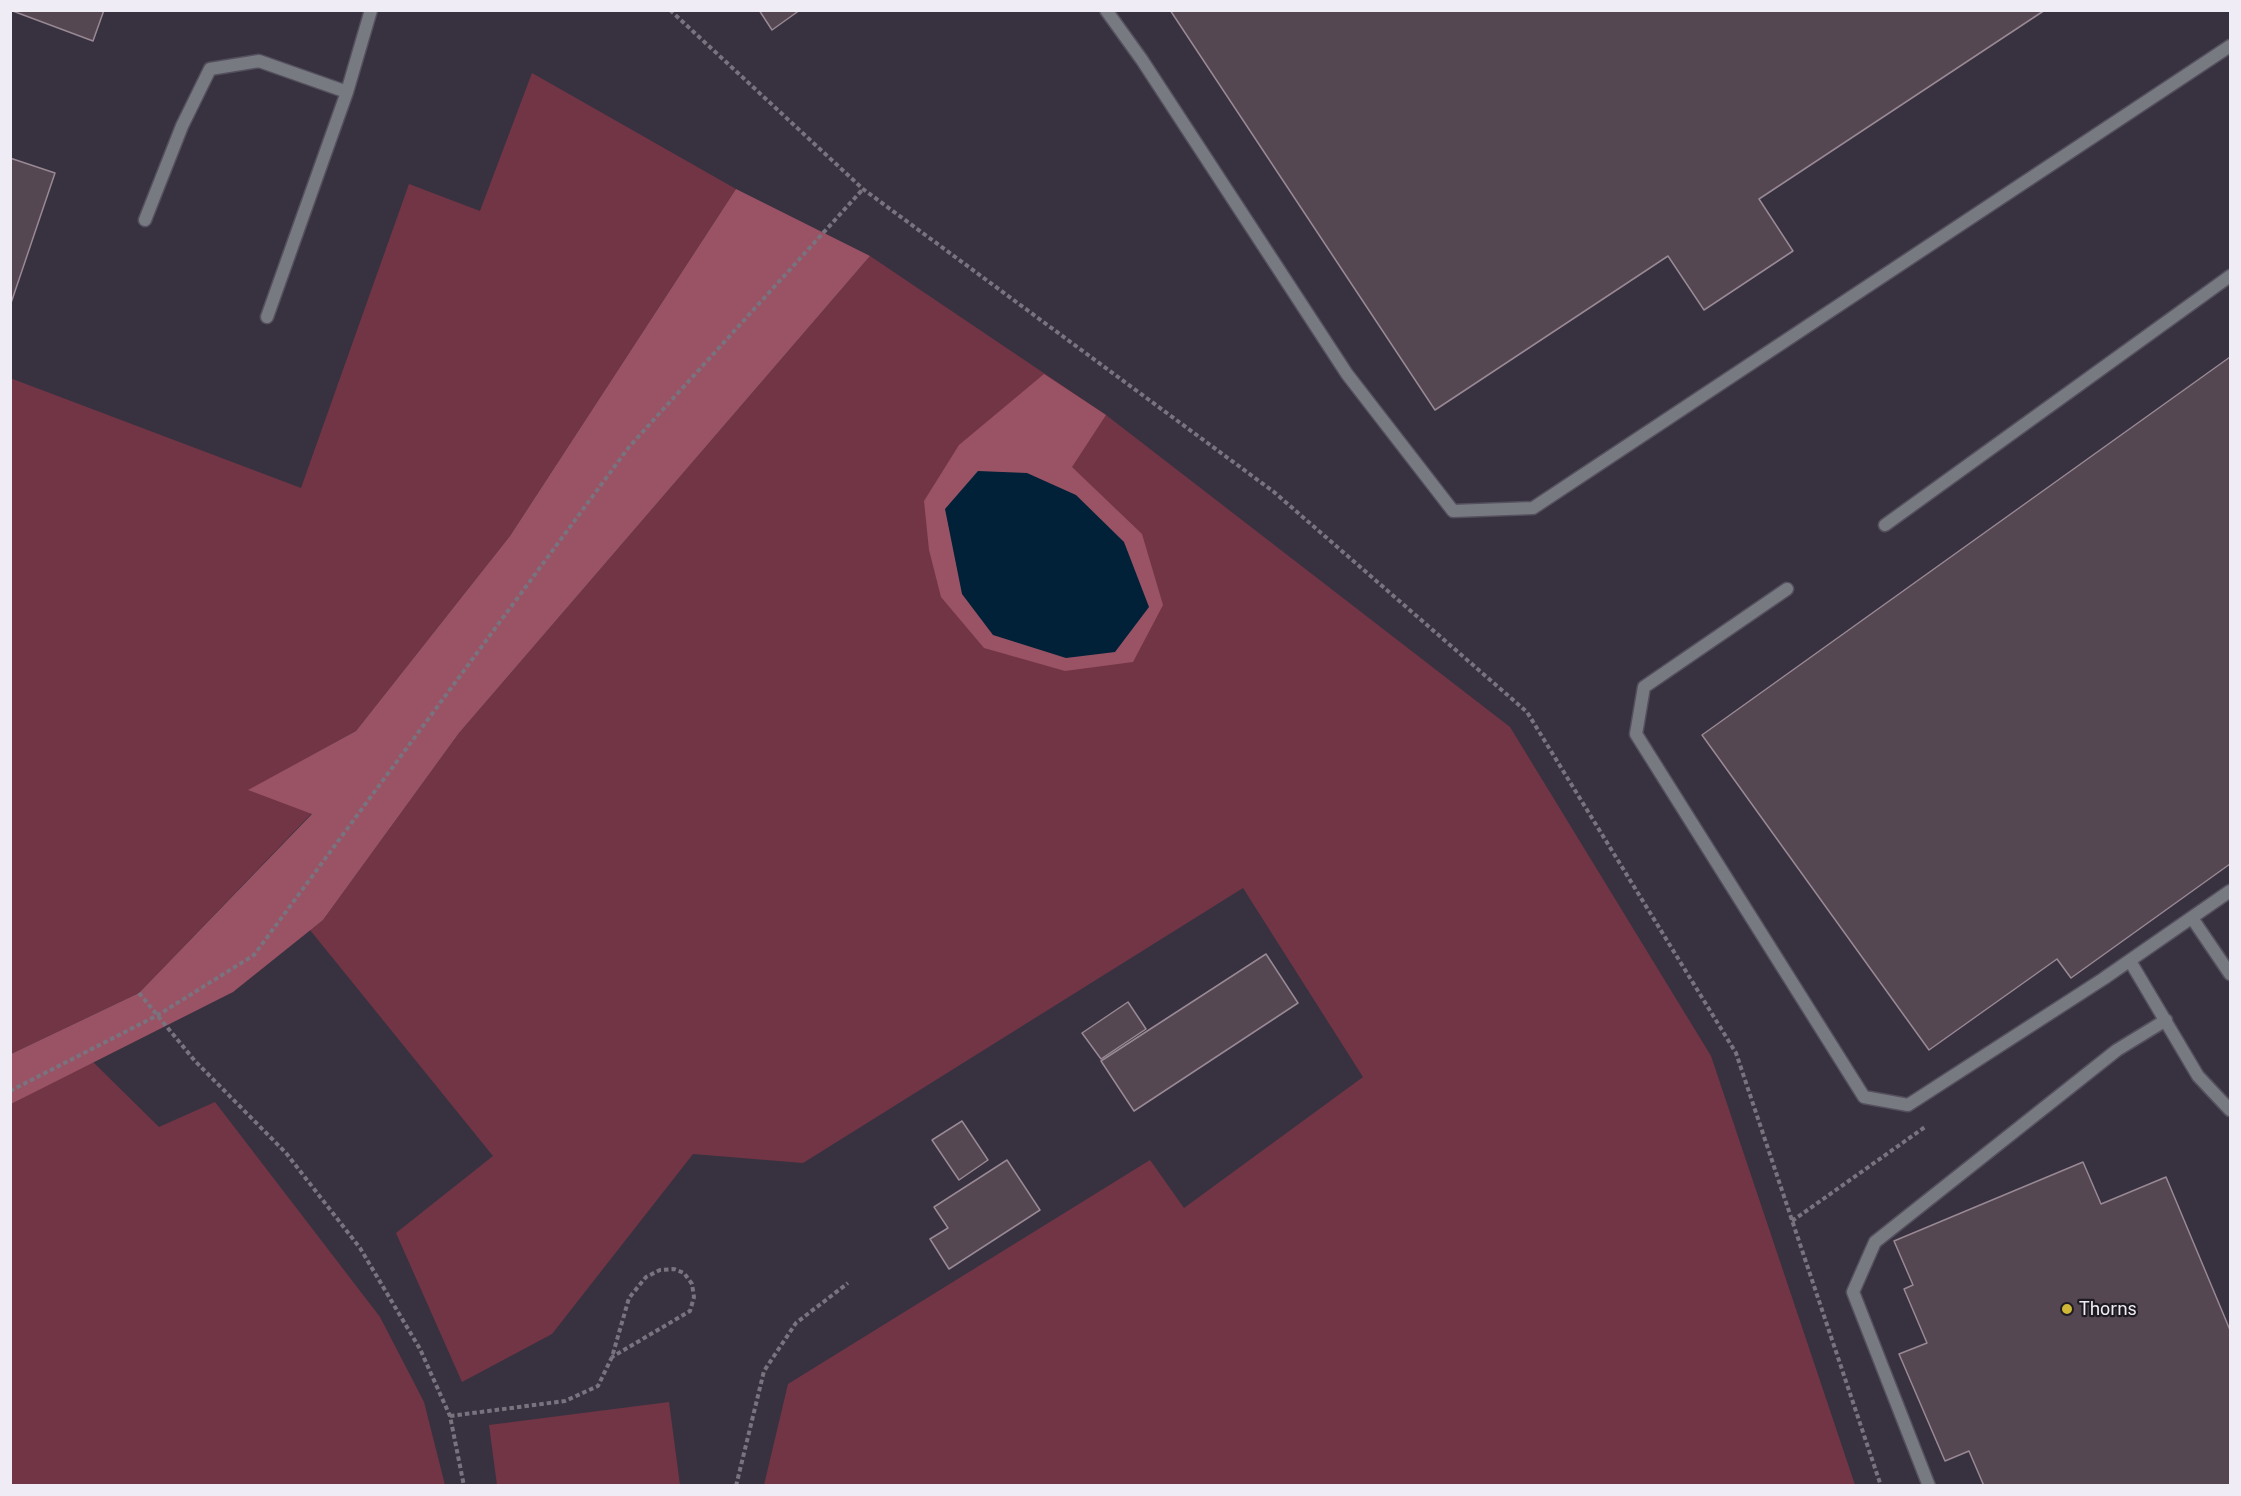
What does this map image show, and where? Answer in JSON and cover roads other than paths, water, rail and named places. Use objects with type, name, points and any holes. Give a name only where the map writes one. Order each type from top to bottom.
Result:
[{"type":"lane","points":[[267,317],[347,92],[371,10]]},
{"type":"lane","points":[[1106,10],[1142,60],[1347,374],[1453,511],[1533,508],[2230,46]]},
{"type":"lane","points":[[145,220],[182,126],[210,69],[259,62],[347,92]]},
{"type":"lane","points":[[1885,525],[2230,276]]},
{"type":"lane","points":[[1787,589],[1644,687],[1636,734],[1864,1097],[1908,1105],[2130,961],[2230,891]]},
{"type":"lane","points":[[2192,918],[2230,974]]},
{"type":"lane","points":[[2130,961],[2198,1076],[2230,1110]]},
{"type":"lane","points":[[1929,1485],[1853,1292],[1875,1242],[2117,1050],[2166,1020]]},
{"type":"water","points":[[978,471],[1027,473],[1076,495],[1124,542],[1149,607],[1115,652],[1066,658],[993,635],[962,594],[945,509]]},
{"type":"place","name":"Thorns","points":[[2067,1309]]}]
